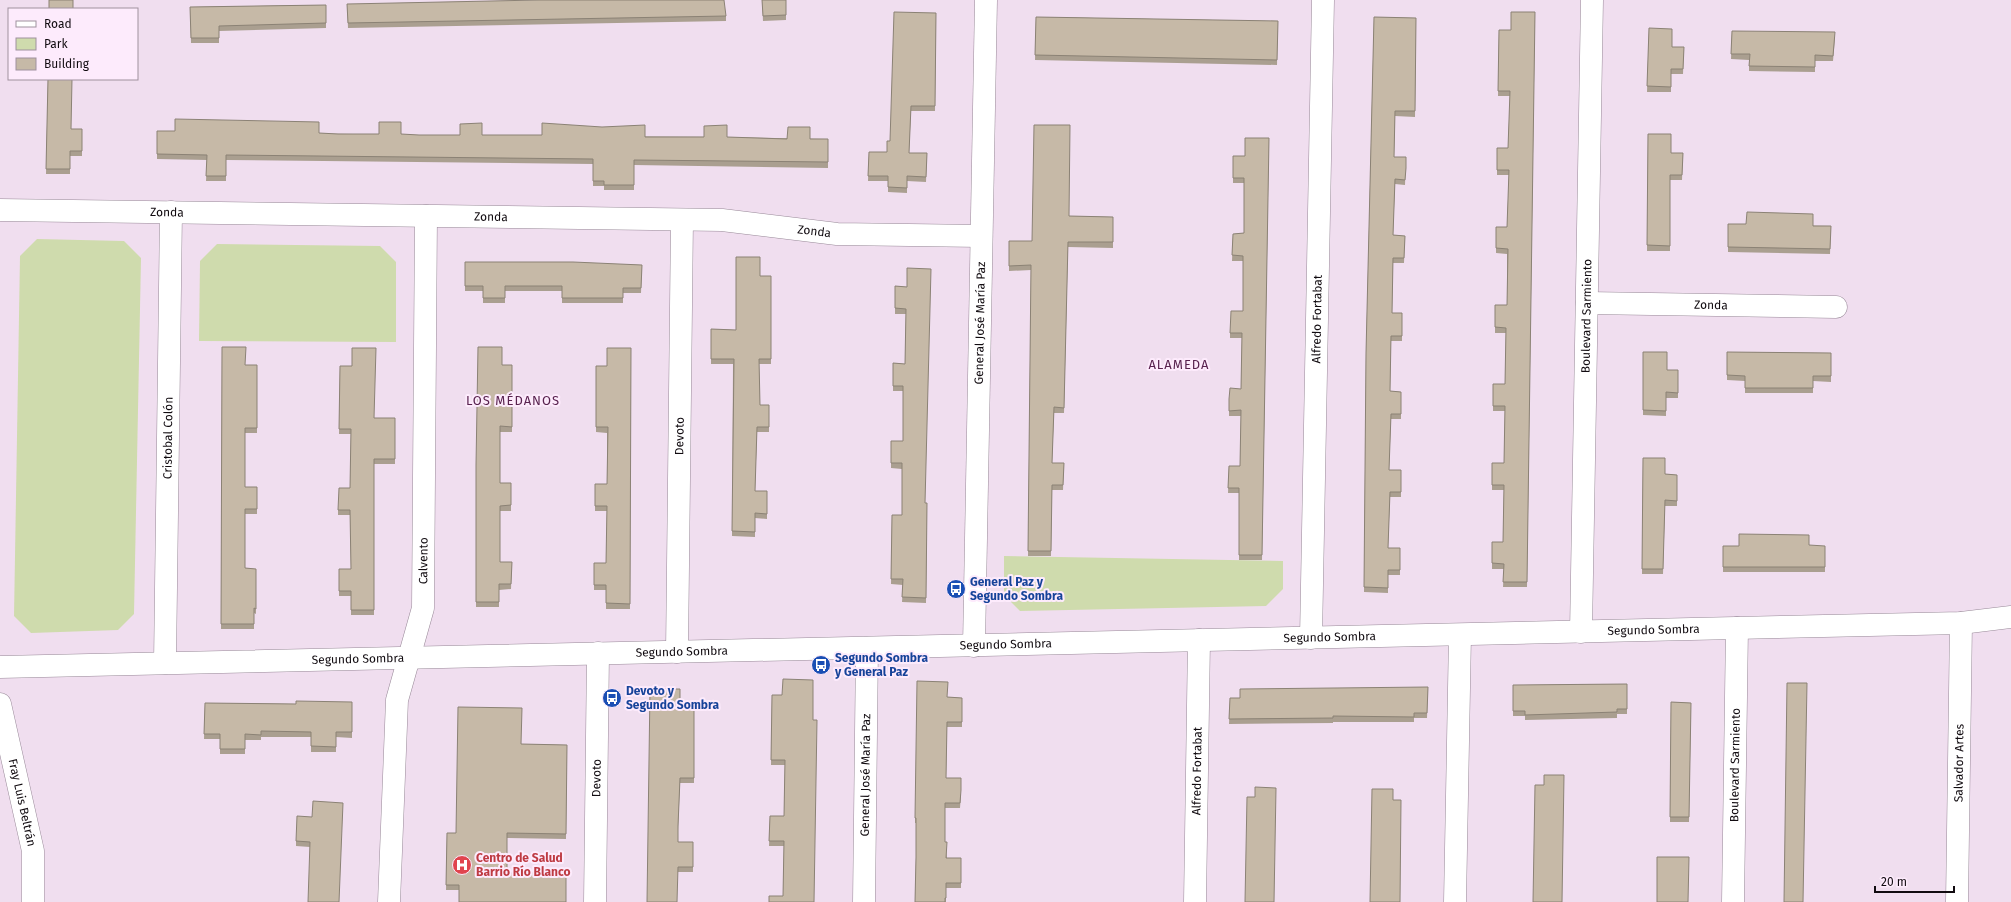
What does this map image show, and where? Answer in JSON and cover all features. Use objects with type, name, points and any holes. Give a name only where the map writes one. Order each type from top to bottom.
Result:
[{"type":"street","name":"General José María Paz","points":[[974,646],[986,0]]},
{"type":"street","name":"Alfredo Fortabat","points":[[1311,638],[1323,0]]},
{"type":"street","name":"Boulevard Sarmiento","points":[[1581,632],[1592,0]]},
{"type":"street","name":"Zonda","points":[[0,210],[722,220],[838,234],[981,236]]},
{"type":"street","name":"Cristobal Colón","points":[[165,663],[171,212]]},
{"type":"street","name":"Calvento","points":[[389,902],[397,700],[423,608],[426,216]]},
{"type":"street","name":"Devoto","points":[[677,652],[682,220]]},
{"type":"street","name":"Zonda","points":[[1587,303],[1836,307]]},
{"type":"street","name":"Segundo Sombra","points":[[0,667],[1961,623],[2011,617]]},
{"type":"street","name":"Salvador Artes","points":[[1957,902],[1961,623]]},
{"type":"street","name":"Boulevard Sarmiento","points":[[1733,902],[1737,628]]},
{"type":"street","points":[[1455,902],[1460,634]]},
{"type":"street","name":"Alfredo Fortabat","points":[[1195,902],[1199,640]]},
{"type":"street","name":"General José María Paz","points":[[864,902],[867,648]]},
{"type":"street","name":"Devoto","points":[[595,902],[598,653]]},
{"type":"street","name":"Fray Luis Beltrán","points":[[0,704],[34,851],[33,902]]},
{"type":"green space","points":[[37,239],[124,241],[141,258],[134,614],[118,630],[31,633],[14,616],[20,256]]},
{"type":"green space","points":[[217,244],[380,246],[396,262],[396,342],[199,341],[200,261]]},
{"type":"green space","points":[[1004,556],[1283,561],[1283,589],[1266,606],[1020,611],[1004,595]]},
{"type":"building","points":[[49,0],[73,0],[73,8],[49,8]]},
{"type":"building","points":[[539,0],[724,0],[726,16],[348,23],[347,4]]},
{"type":"building","points":[[762,0],[786,0],[786,15],[763,16]]},
{"type":"building","points":[[326,5],[326,23],[219,26],[219,38],[191,38],[190,7]]},
{"type":"building","points":[[894,12],[936,13],[935,106],[911,106],[909,153],[927,153],[926,177],[907,176],[907,188],[888,187],[888,176],[868,176],[869,152],[887,152],[887,141],[890,141]]},
{"type":"building","points":[[1511,12],[1535,12],[1527,582],[1503,582],[1504,564],[1492,563],[1492,542],[1503,542],[1504,485],[1492,485],[1492,463],[1504,463],[1505,406],[1493,406],[1493,384],[1505,384],[1506,328],[1495,327],[1495,305],[1507,305],[1508,249],[1496,248],[1496,227],[1507,227],[1509,170],[1497,170],[1497,148],[1508,148],[1510,91],[1498,91],[1499,30],[1511,30]]},
{"type":"building","points":[[1036,17],[1278,21],[1277,60],[1035,55]]},
{"type":"building","points":[[1374,17],[1416,18],[1415,111],[1395,111],[1394,157],[1406,157],[1406,168],[1405,180],[1395,179],[1393,235],[1405,236],[1404,258],[1393,258],[1392,313],[1402,313],[1402,336],[1391,336],[1390,391],[1401,392],[1401,414],[1391,414],[1389,470],[1401,470],[1401,492],[1390,492],[1388,548],[1400,548],[1400,570],[1388,570],[1388,588],[1364,587],[1366,353]]},
{"type":"building","points":[[1649,28],[1672,29],[1672,47],[1684,47],[1683,69],[1671,69],[1671,87],[1647,86]]},
{"type":"building","points":[[1732,31],[1835,32],[1833,56],[1815,55],[1815,67],[1749,66],[1750,54],[1731,54]]},
{"type":"building","points":[[48,80],[72,80],[71,129],[82,129],[82,151],[70,151],[70,169],[46,169]]},
{"type":"building","points":[[175,119],[319,122],[319,133],[338,134],[379,134],[379,122],[401,122],[401,134],[460,135],[460,124],[482,123],[482,135],[542,135],[542,123],[602,127],[645,125],[645,137],[704,137],[704,126],[727,125],[727,137],[787,139],[788,127],[810,127],[810,139],[828,139],[828,162],[634,160],[634,185],[604,185],[604,181],[593,181],[593,159],[226,155],[226,176],[206,176],[207,155],[157,154],[157,131],[175,131]]},
{"type":"building","points":[[1034,125],[1070,125],[1069,216],[1113,217],[1113,242],[1068,242],[1064,408],[1054,407],[1052,463],[1064,463],[1063,485],[1052,485],[1051,551],[1028,551],[1031,265],[1009,266],[1009,241],[1032,241]]},
{"type":"building","points":[[1648,134],[1671,134],[1671,153],[1683,153],[1682,175],[1670,175],[1670,246],[1647,245]]},
{"type":"building","points":[[1245,138],[1269,138],[1262,555],[1239,555],[1239,488],[1228,488],[1229,466],[1240,466],[1241,410],[1229,411],[1230,388],[1241,389],[1242,333],[1230,333],[1231,311],[1243,311],[1243,256],[1232,255],[1233,234],[1244,233],[1244,178],[1233,178],[1233,156],[1245,156]]},
{"type":"building","points":[[1747,212],[1813,214],[1813,226],[1831,226],[1830,249],[1728,247],[1728,224],[1746,224]]},
{"type":"building","points":[[736,257],[760,257],[760,276],[771,276],[771,359],[759,359],[760,405],[769,405],[769,427],[757,427],[755,491],[767,491],[767,514],[755,513],[755,532],[732,531],[734,359],[711,359],[711,329],[736,330]]},
{"type":"building","points":[[465,262],[573,262],[642,265],[641,288],[623,288],[623,298],[562,298],[562,286],[505,286],[505,298],[483,298],[483,286],[465,286]]},
{"type":"building","points":[[907,268],[931,269],[925,503],[927,503],[926,598],[902,597],[903,579],[891,579],[892,515],[902,515],[902,463],[891,463],[891,441],[903,441],[903,386],[893,386],[893,363],[905,364],[906,309],[895,308],[895,286],[907,287]]},
{"type":"building","points":[[222,347],[246,347],[245,365],[257,365],[257,428],[245,428],[245,487],[257,487],[257,509],[245,509],[245,568],[256,569],[256,609],[254,608],[254,624],[221,624]]},
{"type":"building","points":[[478,347],[502,347],[502,365],[512,365],[512,427],[500,426],[500,483],[511,483],[511,505],[500,506],[500,562],[512,562],[511,584],[499,584],[499,602],[476,602]]},
{"type":"building","points":[[352,348],[376,348],[374,418],[395,418],[395,459],[374,459],[374,610],[351,610],[351,591],[339,591],[339,569],[351,569],[350,510],[338,510],[339,488],[350,488],[351,429],[339,429],[340,366],[352,366]]},
{"type":"building","points":[[607,348],[631,348],[630,604],[606,603],[606,585],[594,585],[594,563],[606,563],[607,506],[595,506],[595,484],[607,484],[608,427],[596,427],[596,366],[607,366]]},
{"type":"building","points":[[1643,352],[1667,352],[1667,370],[1678,370],[1678,393],[1666,392],[1666,411],[1643,410]]},
{"type":"building","points":[[1727,352],[1831,353],[1831,376],[1813,376],[1813,388],[1745,388],[1745,376],[1727,375]]},
{"type":"building","points":[[1643,458],[1665,458],[1665,474],[1677,475],[1677,501],[1665,500],[1663,569],[1642,569]]},
{"type":"building","points":[[1739,534],[1809,535],[1809,545],[1825,546],[1825,567],[1723,567],[1723,546],[1739,546]]},
{"type":"building","points":[[783,679],[813,680],[813,720],[817,720],[814,902],[769,902],[769,896],[783,896],[784,841],[769,841],[770,816],[784,816],[785,760],[771,760],[772,695],[782,695]]},
{"type":"building","points":[[917,681],[948,682],[947,697],[962,698],[962,722],[947,722],[946,778],[961,778],[960,803],[945,803],[945,842],[947,842],[946,858],[961,858],[961,883],[946,883],[945,902],[915,902]]},
{"type":"building","points":[[1787,683],[1807,683],[1803,902],[1784,902]]},
{"type":"building","points":[[1627,684],[1627,709],[1617,709],[1617,712],[1525,715],[1525,711],[1513,711],[1513,685]]},
{"type":"building","points":[[1428,687],[1427,713],[1414,713],[1414,717],[1333,716],[1333,718],[1229,719],[1230,698],[1240,698],[1240,689]]},
{"type":"building","points":[[650,689],[680,689],[680,705],[694,705],[694,778],[680,778],[678,826],[678,842],[693,842],[693,867],[678,867],[677,902],[647,902]]},
{"type":"building","points":[[296,701],[352,702],[352,732],[336,732],[336,747],[311,746],[311,732],[261,731],[261,735],[245,734],[245,749],[220,749],[220,734],[204,734],[205,703],[296,704]]},
{"type":"building","points":[[1671,702],[1691,703],[1689,817],[1670,817]]},
{"type":"building","points":[[458,707],[522,708],[521,744],[567,745],[566,834],[507,833],[507,873],[566,873],[566,902],[459,902],[459,885],[446,885],[447,833],[456,833]]},
{"type":"building","points":[[1544,775],[1564,775],[1562,902],[1533,902],[1535,785],[1544,785]]},
{"type":"building","points":[[1255,787],[1276,788],[1274,902],[1245,902],[1247,797],[1255,797]]},
{"type":"building","points":[[1372,789],[1393,789],[1393,800],[1401,800],[1400,902],[1370,902]]},
{"type":"building","points":[[313,801],[343,803],[339,902],[308,902],[310,842],[296,841],[297,816],[312,817]]},
{"type":"building","points":[[1657,857],[1689,857],[1688,902],[1657,902]]},
{"type":"place","name":"General Paz y Segundo Sombra","points":[[956,589]]},
{"type":"place","name":"Segundo Sombra y General Paz","points":[[821,665]]},
{"type":"place","name":"Devoto y Segundo Sombra","points":[[612,698]]},
{"type":"place","name":"Centro de Salud Barrio Río Blanco","points":[[462,865]]},
{"type":"district","name":"ALAMEDA","points":[[1179,364]]},
{"type":"district","name":"LOS MÉDANOS","points":[[513,400]]}]
